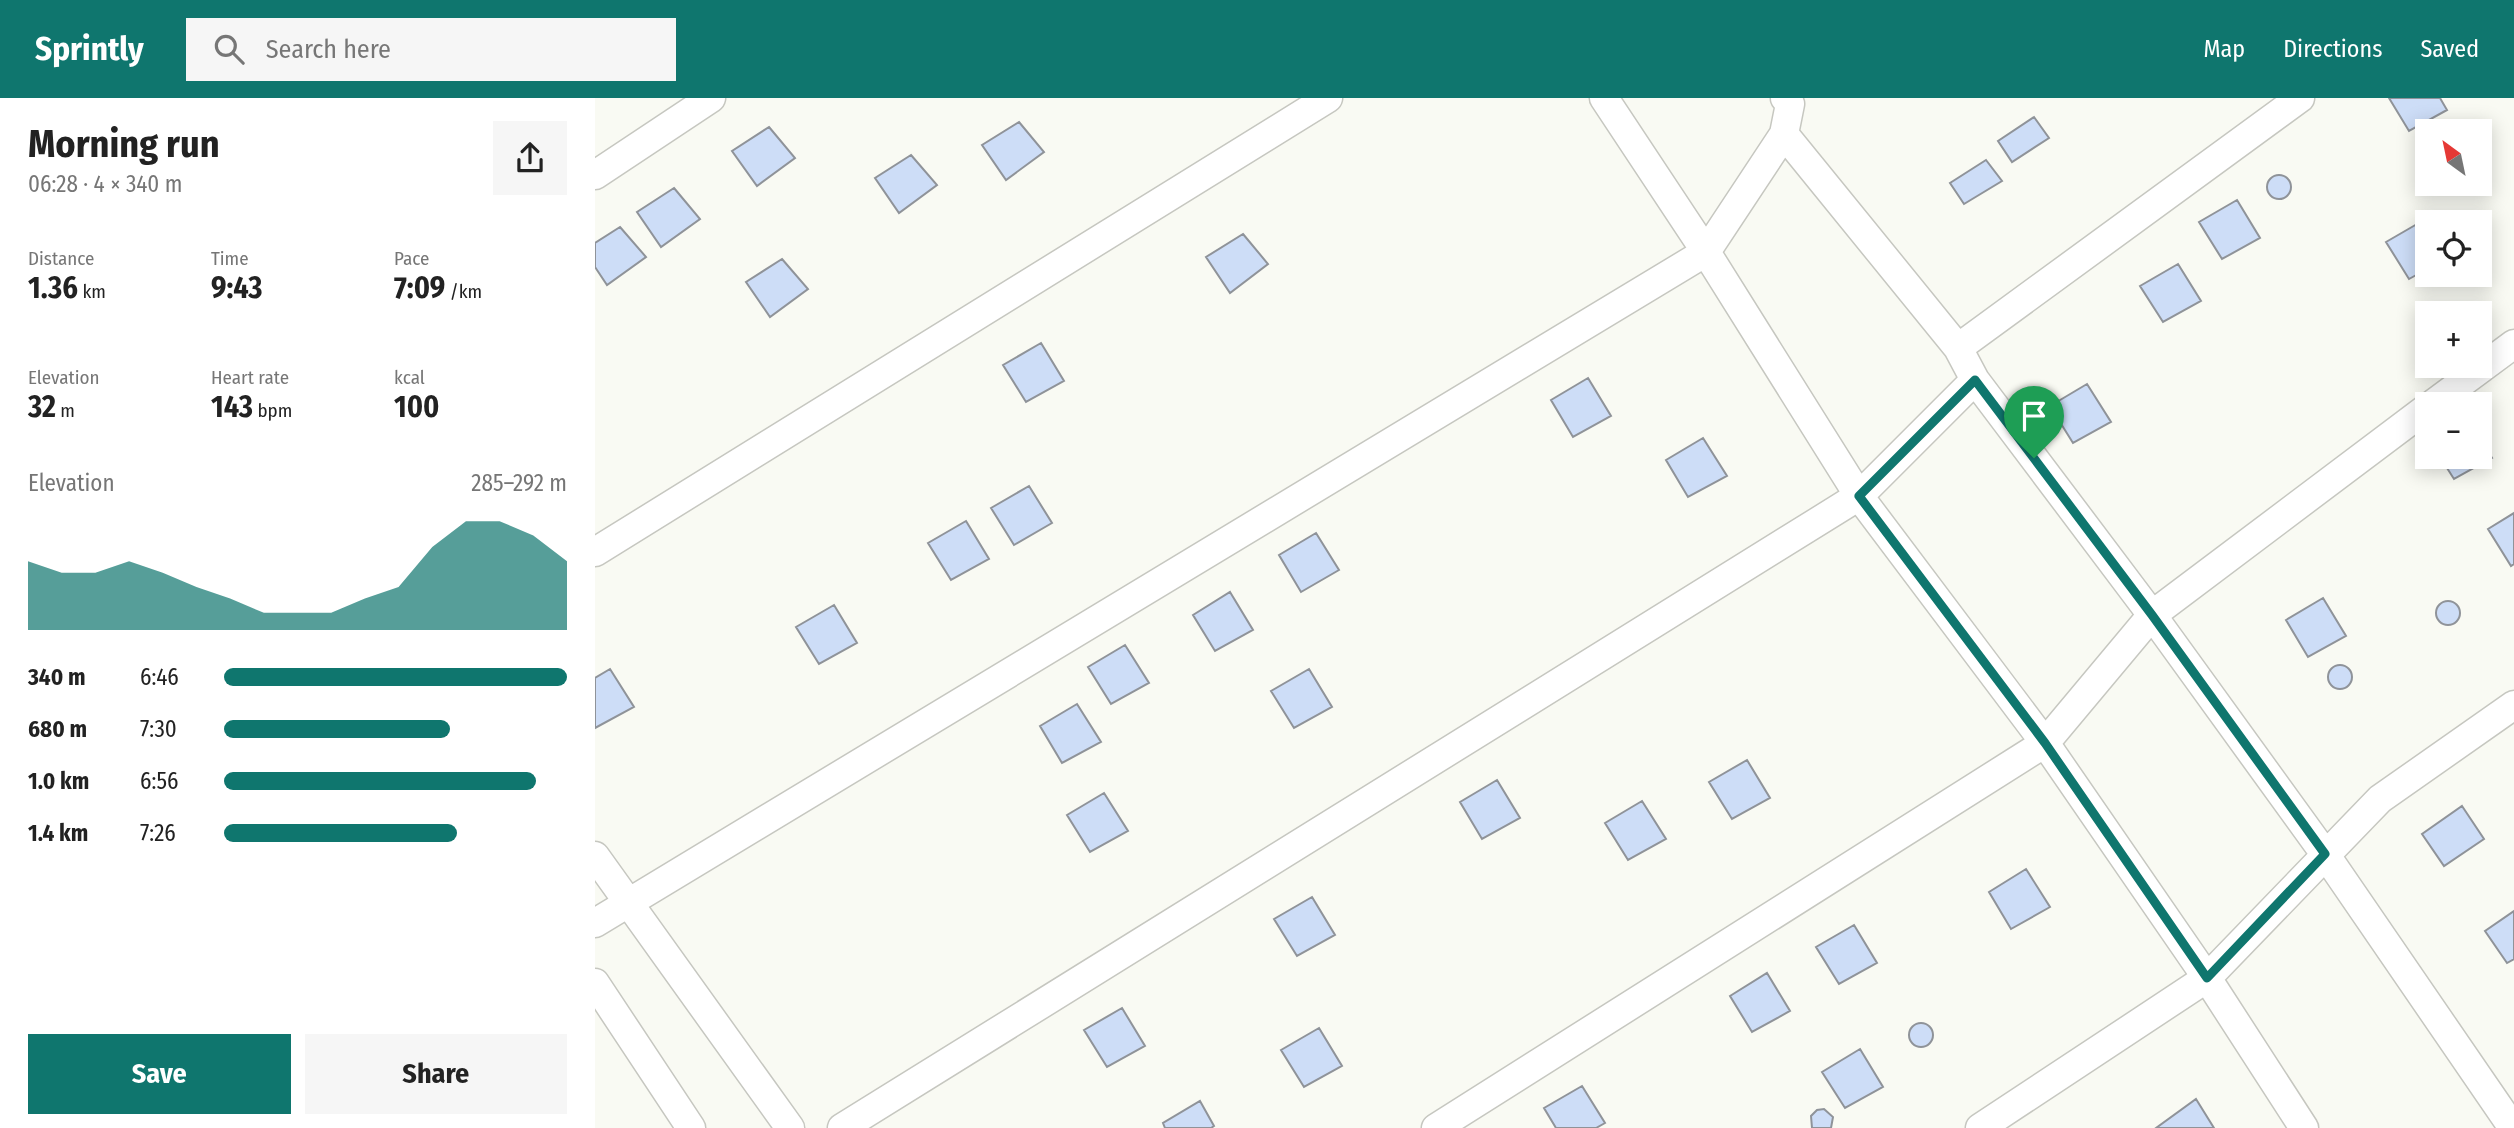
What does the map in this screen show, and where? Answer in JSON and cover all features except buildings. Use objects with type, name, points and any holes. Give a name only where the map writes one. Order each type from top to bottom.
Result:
[{"type":"street","points":[[595,175],[711,98]]},
{"type":"street","points":[[595,552],[1328,98]]},
{"type":"street","points":[[1604,98],[1706,252],[1859,496],[2045,743],[2207,978],[2304,1128]]},
{"type":"street","points":[[1958,348],[2300,98]]},
{"type":"street","points":[[595,923],[1706,252],[1784,134],[1791,100]]},
{"type":"street","points":[[1784,134],[1958,348],[1975,380],[2152,615],[2325,854],[2509,1120]]},
{"type":"street","points":[[2449,392],[2514,344]]},
{"type":"street","points":[[842,1128],[1859,496],[1975,380]]},
{"type":"street","points":[[1436,1128],[2045,743],[2152,615],[2225,557],[2415,417]]},
{"type":"street","points":[[1980,1128],[2207,978],[2380,799],[2514,705]]},
{"type":"street","points":[[595,856],[790,1128]]},
{"type":"street","points":[[595,983],[691,1128]]},
{"type":"route","points":[[1975,380],[2034,458],[2152,615],[2325,854],[2207,978],[2045,743],[1859,496],[1975,380]]}]
